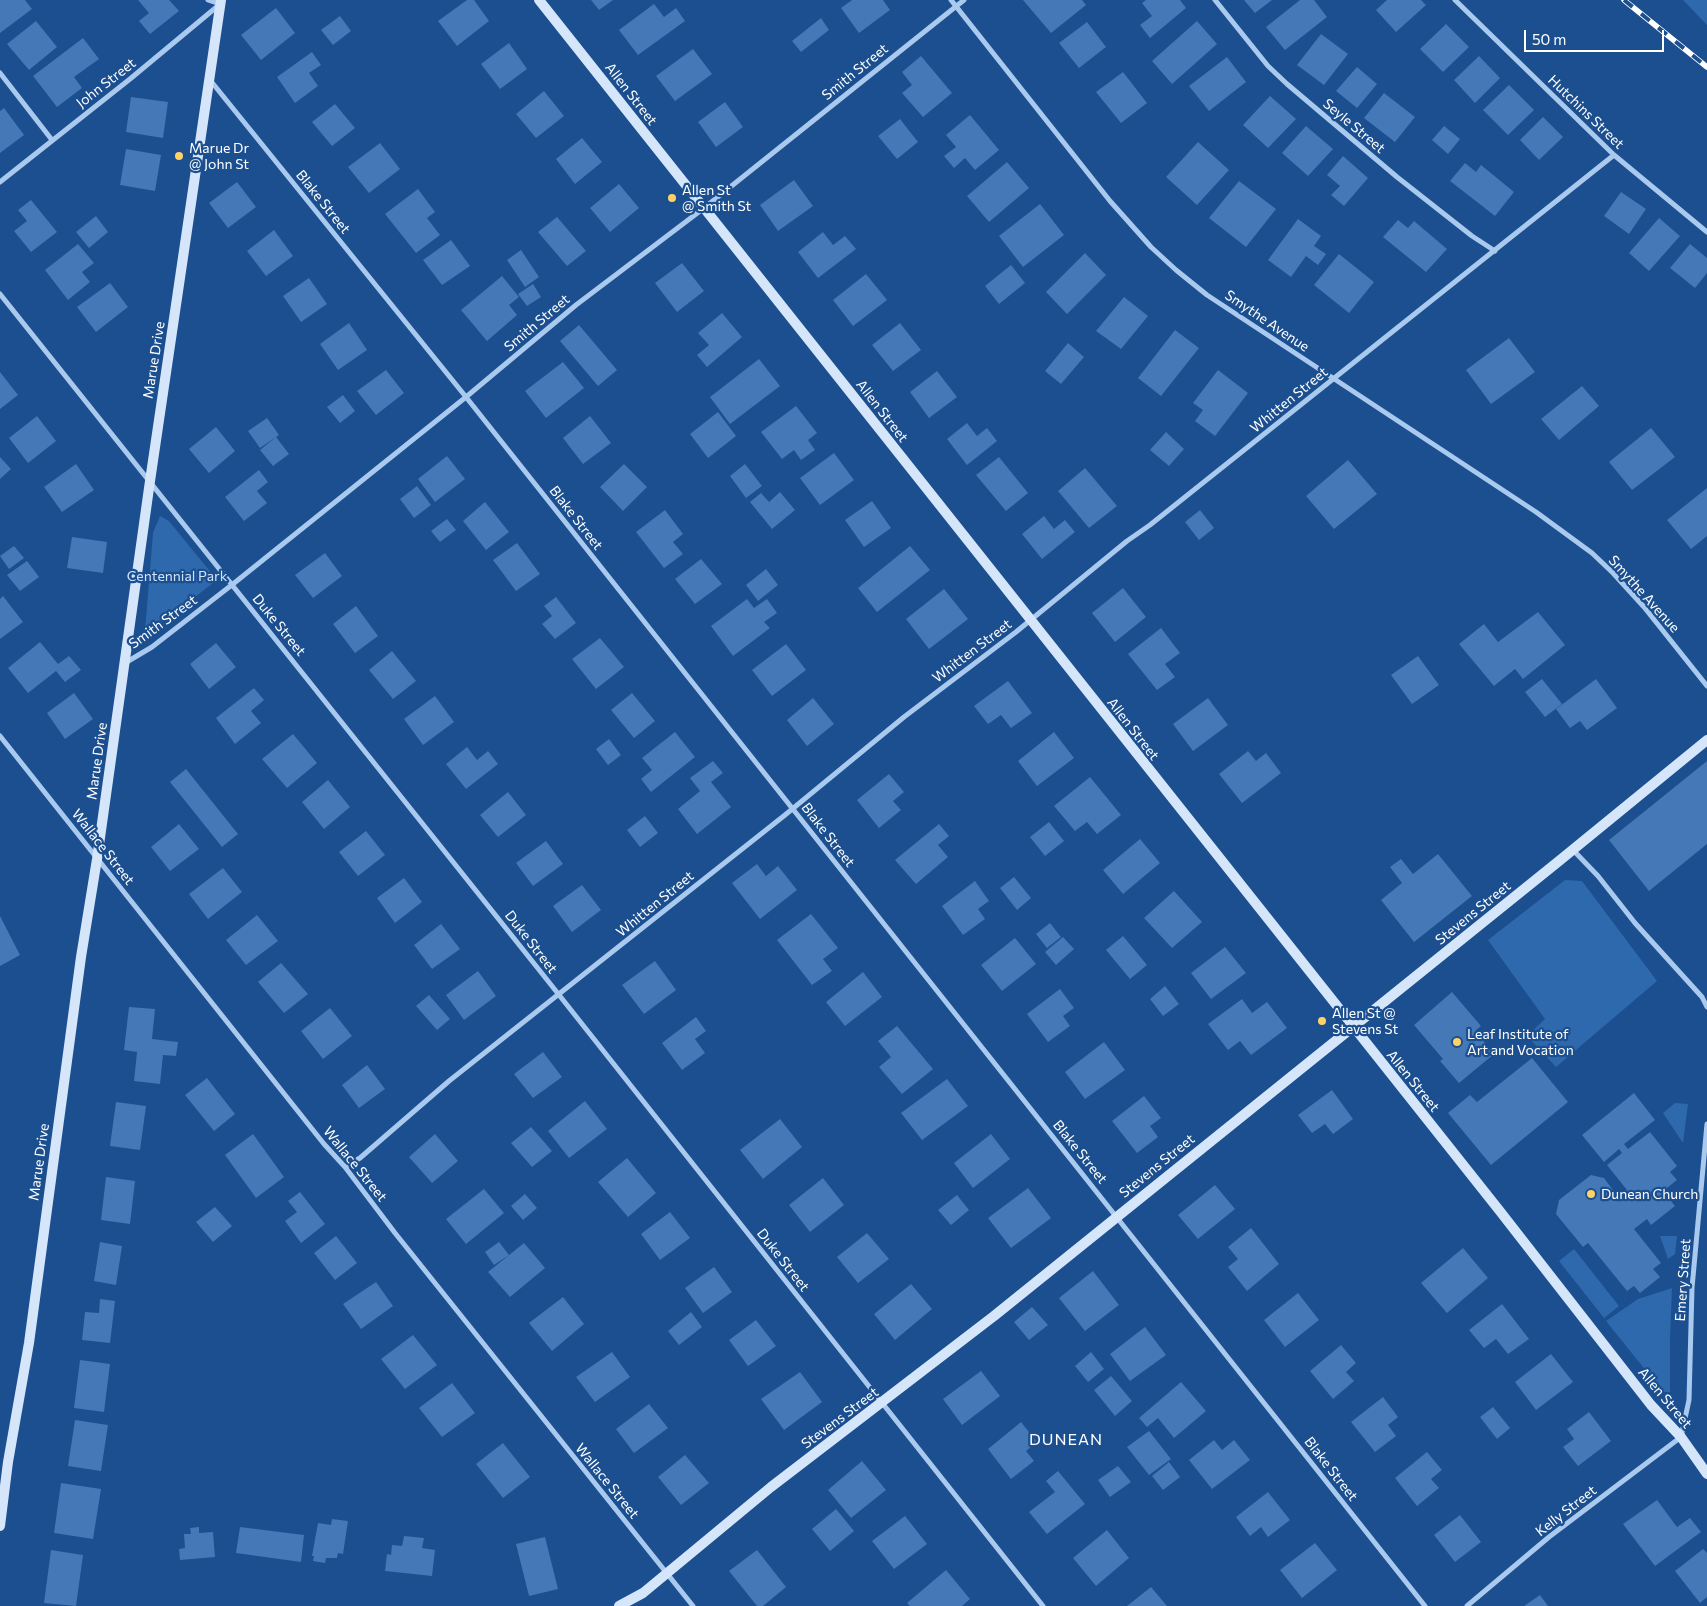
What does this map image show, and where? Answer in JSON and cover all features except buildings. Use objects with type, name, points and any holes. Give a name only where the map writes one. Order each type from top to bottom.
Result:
[{"type":"street","points":[[208,0],[222,1]]},
{"type":"street","name":"Allen Street","points":[[539,0],[1499,1210],[1651,1405],[1681,1437],[1707,1474]]},
{"type":"street","name":"Smythe Avenue","points":[[951,0],[1110,201],[1151,247],[1176,270],[1207,295],[1536,512],[1592,553],[1644,607],[1707,686]]},
{"type":"street","name":"Smith Street","points":[[124,663],[152,647],[232,584],[466,397],[576,305],[704,208],[964,0]]},
{"type":"street","name":"Seyle Street","points":[[1215,0],[1268,66],[1287,84],[1397,177],[1472,236],[1495,251]]},
{"type":"street","name":"Hutchins Street","points":[[1456,0],[1614,156],[1707,232]]},
{"type":"street","name":"Marue Drive","points":[[0,1526],[2,1489],[28,1343],[150,481],[222,1]]},
{"type":"street","name":"John Street","points":[[0,182],[130,79],[222,1]]},
{"type":"street","points":[[0,73],[52,140]]},
{"type":"street","name":"Blake Street","points":[[210,80],[466,397],[1425,1606]]},
{"type":"street","name":"Whitten Street","points":[[345,1167],[360,1158],[450,1081],[793,809],[904,717],[1030,620],[1127,541],[1150,525],[1614,156]]},
{"type":"street","name":"Duke Street","points":[[0,294],[1043,1606]]},
{"type":"street","name":"Wallace Street","points":[[0,736],[693,1606]]},
{"type":"street","name":"Stevens Street","points":[[619,1606],[643,1593],[771,1487],[1001,1310],[1353,1028],[1707,740]]},
{"type":"street","points":[[1573,850],[1598,876],[1635,923],[1702,997],[1707,1008]]},
{"type":"street","name":"Emery Street","points":[[1681,1437],[1689,1400],[1692,1288],[1707,1124]]},
{"type":"street","name":"Kelly Street","points":[[1467,1606],[1549,1537],[1681,1437]]},
{"type":"green space","points":[[1683,0],[1707,0],[1707,25]]},
{"type":"green space","name":"Centennial Park","points":[[160,516],[169,521],[217,580],[151,631],[145,631],[153,533]]},
{"type":"green space","points":[[1565,880],[1582,881],[1657,981],[1556,1067],[1527,1036],[1545,1019],[1488,940]]},
{"type":"green space","points":[[1675,1103],[1688,1104],[1683,1143],[1663,1113]]},
{"type":"green space","points":[[1660,1236],[1677,1236],[1675,1254],[1668,1259]]},
{"type":"green space","points":[[1574,1249],[1619,1306],[1604,1318],[1559,1261]]},
{"type":"green space","points":[[1672,1288],[1670,1392],[1663,1392],[1606,1321],[1638,1299]]},
{"type":"railway","points":[[1624,0],[1707,67]]},
{"type":"place","name":"Marue Dr @ John St","points":[[179,156]]},
{"type":"place","name":"Allen St @ Smith St","points":[[672,198]]},
{"type":"place","name":"Allen St @ Stevens St","points":[[1322,1021]]},
{"type":"place","name":"Leaf Institute of Art and Vocation","points":[[1457,1042]]},
{"type":"place","name":"Dunean Church","points":[[1591,1194]]},
{"type":"district","name":"DUNEAN","points":[[1066,1440]]}]
